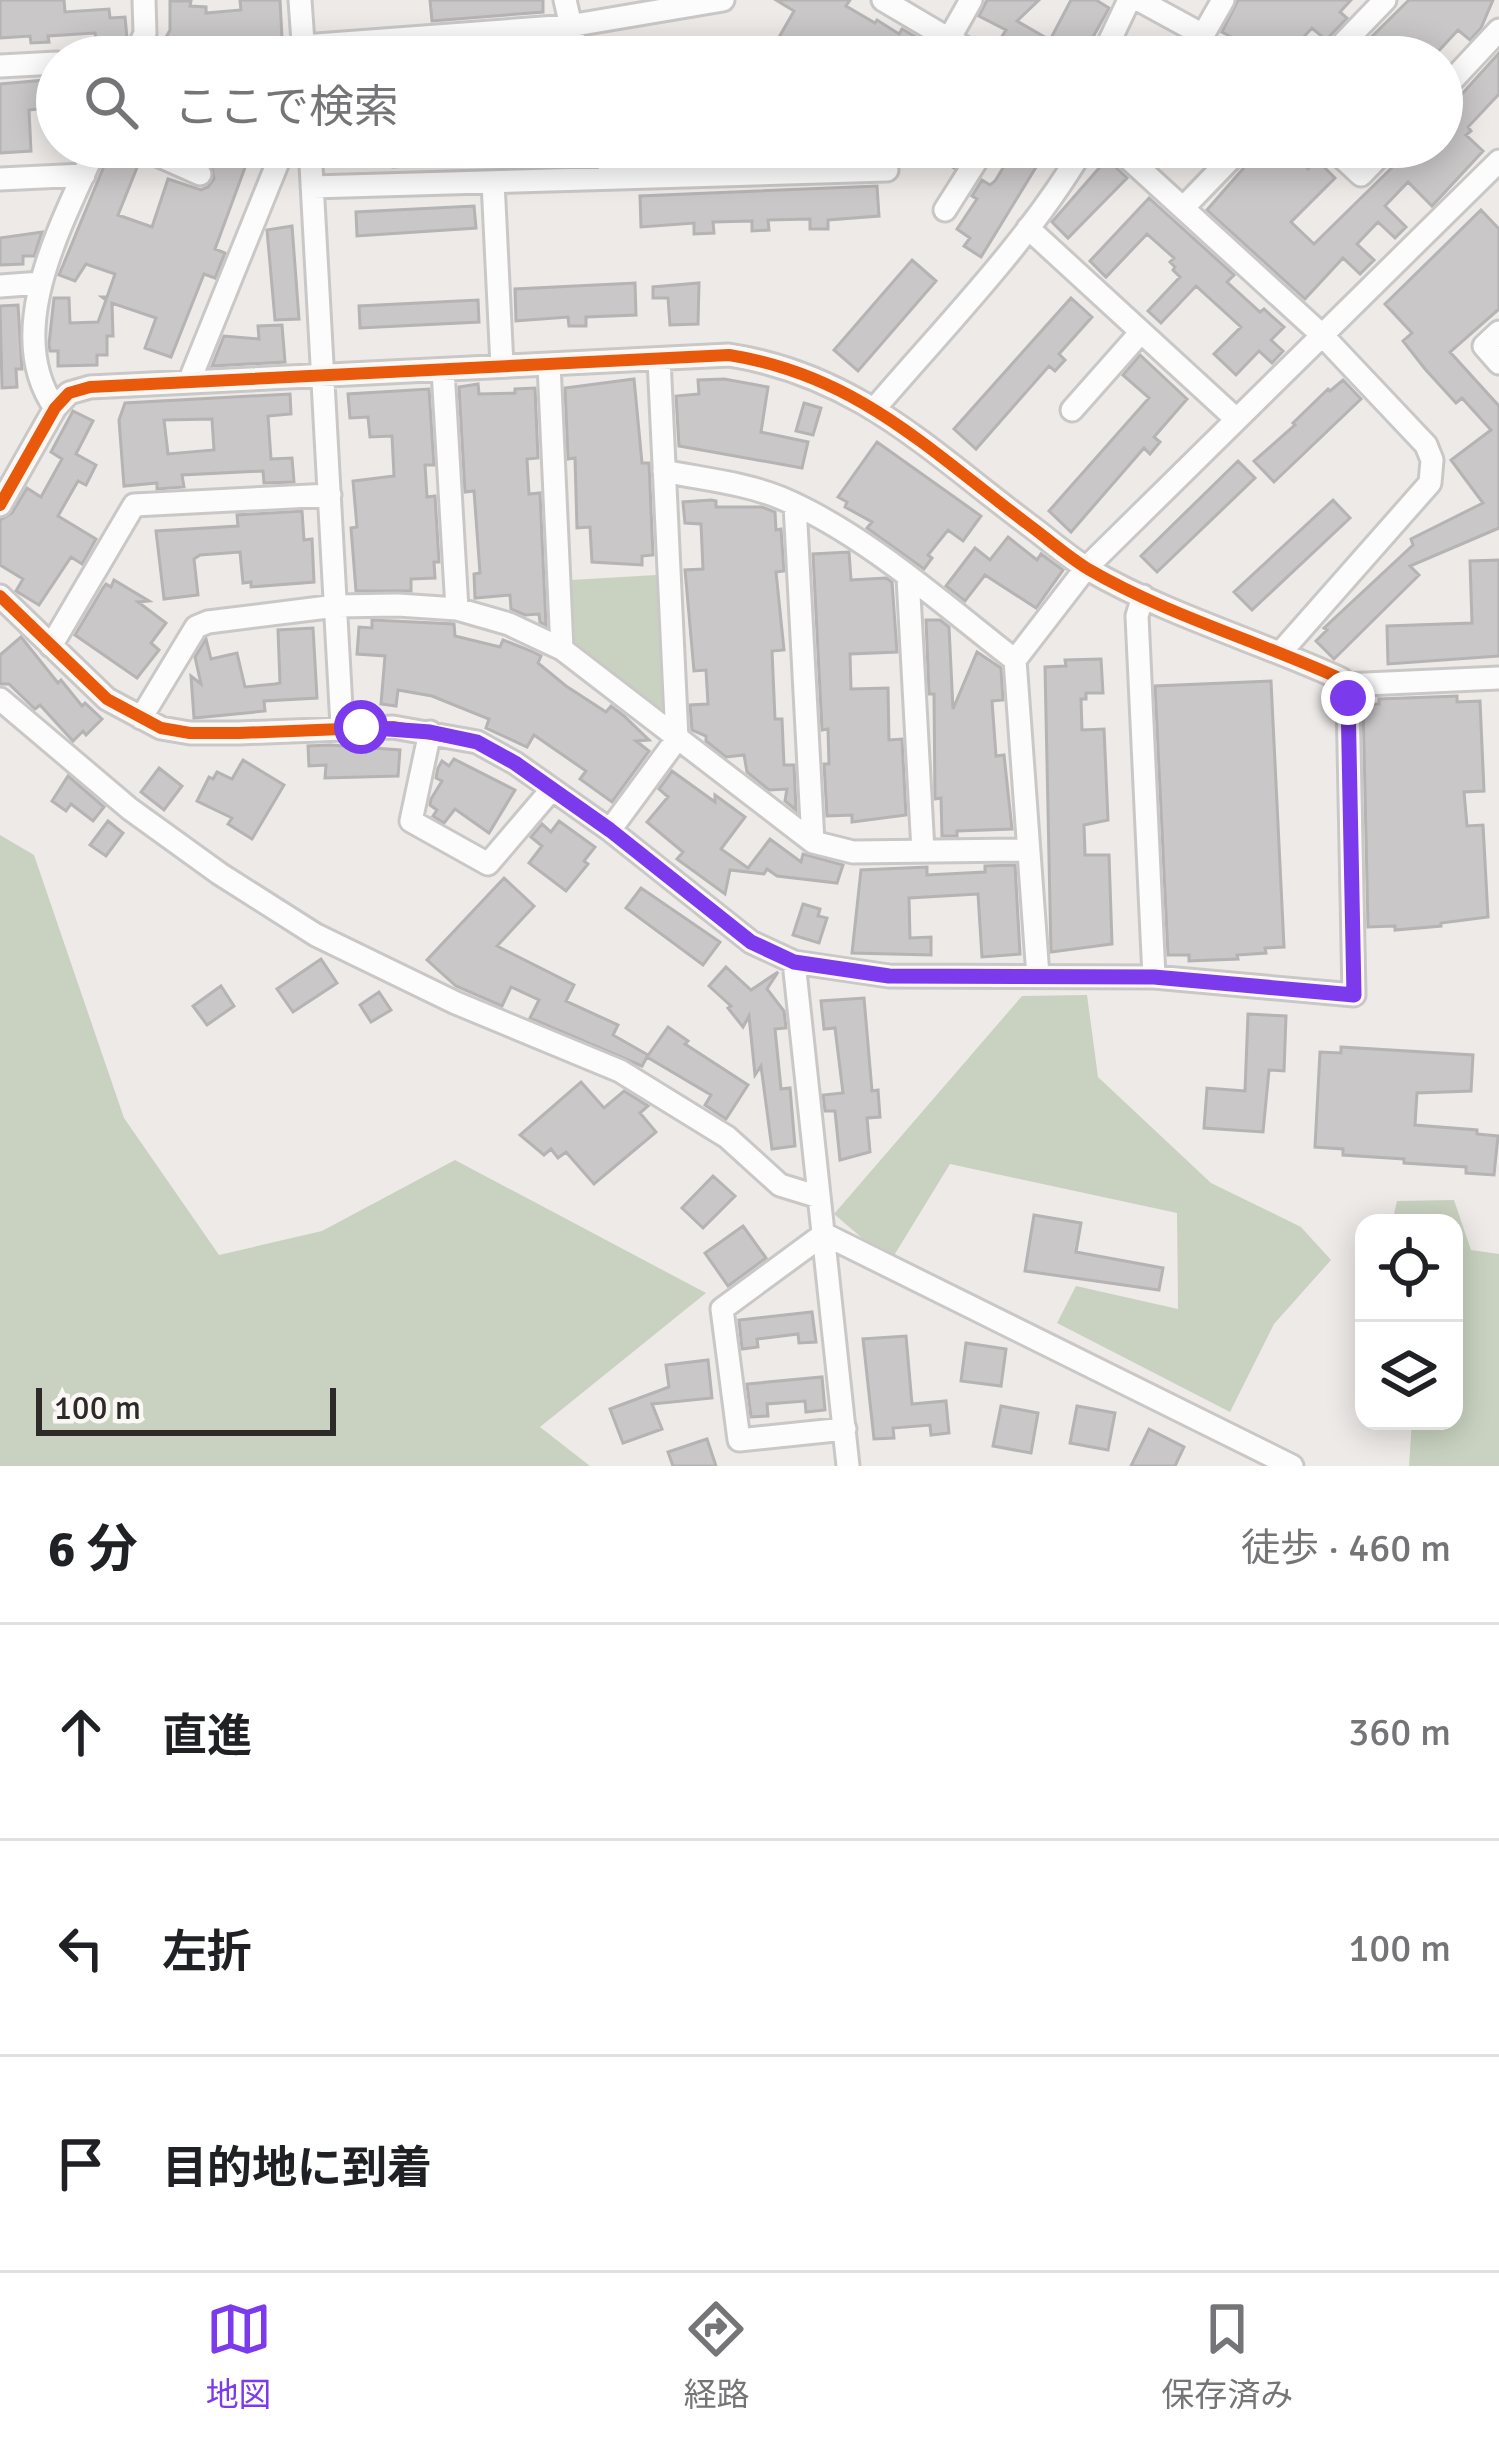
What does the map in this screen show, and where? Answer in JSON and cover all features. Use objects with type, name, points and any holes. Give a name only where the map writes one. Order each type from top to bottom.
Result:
[{"type":"street","points":[[144,0],[145,36]]},
{"type":"street","points":[[300,0],[303,36]]},
{"type":"street","points":[[565,0],[572,36]]},
{"type":"street","points":[[463,36],[569,26],[723,0]]},
{"type":"street","points":[[884,0],[928,36]]},
{"type":"street","points":[[950,36],[971,0]]},
{"type":"street","points":[[1112,36],[1129,0]]},
{"type":"street","points":[[1139,0],[1203,35],[1223,0]]},
{"type":"street","points":[[1350,36],[1385,0]]},
{"type":"street","points":[[1463,69],[1499,30]]},
{"type":"street","points":[[0,66],[36,64]]},
{"type":"street","points":[[1038,976],[1016,660],[1086,568],[1498,165]]},
{"type":"street","points":[[55,408],[39,386],[36,298],[87,168]]},
{"type":"street","points":[[186,168],[200,174]]},
{"type":"street","points":[[189,382],[276,168]]},
{"type":"street","points":[[311,168],[342,726]]},
{"type":"street","points":[[609,168],[612,178]]},
{"type":"street","points":[[945,210],[972,168]]},
{"type":"street","points":[[876,407],[1028,228],[1069,168]]},
{"type":"street","points":[[1140,168],[1323,336],[1426,445],[1433,472],[1430,483],[1281,652]]},
{"type":"street","points":[[1184,207],[1222,168]]},
{"type":"street","points":[[312,187],[887,170]]},
{"type":"street","points":[[0,179],[84,175]]},
{"type":"street","points":[[493,182],[502,367]]},
{"type":"street","points":[[1028,228],[1235,418]]},
{"type":"street","points":[[0,286],[40,283]]},
{"type":"street","points":[[1072,410],[1141,332]]},
{"type":"street","points":[[1499,332],[1484,346],[1499,363]]},
{"type":"street","points":[[0,506],[55,408],[69,393],[90,387],[729,355],[811,376],[876,407],[1086,568],[1341,679],[1348,698],[1354,995],[1154,977],[889,976],[794,962],[751,942],[610,830],[477,742],[430,732],[342,726],[190,733],[161,728],[107,699],[0,596]]},
{"type":"street","points":[[610,830],[677,739],[659,358]]},
{"type":"street","points":[[549,364],[562,649]]},
{"type":"street","points":[[442,370],[457,609]]},
{"type":"street","points":[[664,471],[776,496],[817,515],[1016,660]]},
{"type":"street","points":[[51,646],[134,505],[330,495]]},
{"type":"street","points":[[795,505],[812,842]]},
{"type":"street","points":[[908,578],[923,851]]},
{"type":"street","points":[[1143,596],[1137,616],[1154,977]]},
{"type":"street","points":[[140,718],[196,627],[208,622],[336,606],[457,609],[509,624],[562,649],[812,842],[853,852],[1028,850]]},
{"type":"street","points":[[1343,685],[1499,678]]},
{"type":"street","points":[[0,699],[130,808],[220,874],[316,935],[456,1003],[620,1071],[727,1137],[780,1185],[819,1197]]},
{"type":"street","points":[[430,732],[411,820],[488,864],[552,789]]},
{"type":"street","points":[[794,962],[848,1466]]},
{"type":"street","points":[[824,1234],[722,1309],[739,1440],[845,1430]]},
{"type":"street","points":[[824,1234],[1292,1466]]},
{"type":"green space","points":[[656,575],[666,711],[655,710],[574,650],[571,580]]},
{"type":"green space","points":[[0,835],[34,855],[124,1118],[219,1255],[322,1231],[455,1160],[706,1293],[540,1427],[590,1466],[0,1466]]},
{"type":"green space","points":[[1087,995],[1098,1077],[1211,1183],[1301,1227],[1331,1260],[1274,1324],[1230,1412],[1057,1323],[1076,1286],[1178,1309],[1177,1213],[950,1164],[890,1262],[834,1214],[1022,996]]},
{"type":"green space","points":[[1454,1200],[1459,1214],[1394,1214],[1397,1201]]},
{"type":"green space","points":[[1463,1226],[1471,1250],[1499,1254],[1499,1466],[1409,1466],[1411,1430],[1463,1430]]},
{"type":"building","points":[[0,0],[64,0],[65,12],[109,9],[110,18],[125,17],[127,36],[36,36],[36,43],[31,43],[30,36],[0,38]]},
{"type":"building","points":[[240,0],[280,0],[282,36],[167,36],[170,1],[191,1],[190,6],[206,7],[206,13],[241,10]]},
{"type":"building","points":[[430,0],[543,0],[543,12],[432,21]]},
{"type":"building","points":[[776,0],[850,0],[846,6],[875,23],[914,36],[780,36],[794,11]]},
{"type":"building","points":[[987,0],[1039,0],[1017,21],[1043,36],[1002,36],[1006,30],[979,16]]},
{"type":"building","points":[[1071,0],[1096,0],[1109,8],[1094,36],[1052,36]]},
{"type":"building","points":[[1238,0],[1351,0],[1340,12],[1347,18],[1330,36],[1312,28],[1305,36],[1230,36],[1222,32]]},
{"type":"building","points":[[1409,0],[1493,0],[1470,40],[1458,30],[1452,36],[1372,36]]},
{"type":"building","points":[[1499,53],[1499,94],[1466,135],[1483,151],[1432,206],[1408,182],[1385,206],[1406,227],[1395,238],[1378,222],[1357,244],[1374,260],[1360,274],[1343,258],[1305,299],[1207,210],[1244,168],[1325,168],[1335,178],[1291,222],[1314,244],[1392,168],[1463,168],[1463,93]]},
{"type":"building","points":[[36,81],[36,109],[29,110],[31,151],[0,153],[0,84]]},
{"type":"building","points":[[103,168],[137,168],[118,215],[152,227],[168,179],[201,190],[214,179],[212,168],[245,168],[215,249],[225,253],[215,278],[204,274],[171,357],[145,348],[156,318],[112,303],[113,336],[107,336],[107,355],[97,355],[97,365],[58,366],[58,351],[50,351],[49,344],[54,298],[69,298],[70,323],[98,322],[106,300],[102,297],[107,297],[115,274],[86,264],[75,281],[59,275]]},
{"type":"building","points":[[1003,168],[1036,168],[981,257],[964,246],[970,238],[957,229],[977,199],[972,196],[982,180],[990,185]]},
{"type":"building","points":[[1099,168],[1116,168],[1127,178],[1068,238],[1052,222]]},
{"type":"building","points":[[877,186],[879,216],[828,220],[828,229],[810,229],[810,219],[768,220],[769,230],[752,231],[752,221],[713,222],[714,233],[694,234],[694,223],[641,227],[640,196]]},
{"type":"building","points":[[1149,198],[1234,275],[1227,282],[1284,327],[1271,340],[1283,351],[1272,363],[1259,351],[1236,375],[1214,354],[1241,327],[1196,286],[1161,323],[1148,311],[1180,277],[1170,262],[1174,258],[1147,234],[1106,277],[1090,261]]},
{"type":"building","points":[[474,206],[476,228],[357,236],[356,212]]},
{"type":"building","points":[[1481,210],[1499,229],[1499,309],[1450,352],[1499,406],[1499,528],[1410,566],[1419,575],[1334,659],[1316,641],[1327,630],[1324,628],[1413,545],[1411,539],[1483,503],[1451,460],[1491,430],[1462,398],[1456,403],[1425,369],[1403,341],[1412,333],[1385,304]]},
{"type":"building","points":[[292,226],[299,319],[275,320],[267,230]]},
{"type":"building","points":[[42,232],[34,256],[23,256],[23,264],[0,265],[0,238]]},
{"type":"building","points":[[912,260],[936,281],[858,371],[834,350]]},
{"type":"building","points":[[635,283],[636,315],[586,317],[586,326],[569,326],[568,317],[516,321],[515,289]]},
{"type":"building","points":[[699,283],[698,324],[670,325],[668,298],[653,298],[653,287]]},
{"type":"building","points":[[1071,298],[1092,317],[1059,354],[1065,360],[1055,371],[1049,366],[976,449],[954,429]]},
{"type":"building","points":[[478,300],[479,322],[360,328],[359,306]]},
{"type":"building","points":[[18,305],[22,369],[16,369],[17,387],[2,388],[0,306]]},
{"type":"building","points":[[282,325],[285,362],[212,366],[224,336],[259,339],[258,326]]},
{"type":"building","points":[[1140,355],[1187,399],[1154,437],[1160,442],[1150,454],[1144,448],[1071,532],[1049,511],[1149,398],[1123,375]]},
{"type":"building","points":[[634,379],[642,463],[649,463],[653,555],[642,556],[642,565],[592,562],[590,527],[577,528],[575,458],[568,459],[565,388]]},
{"type":"building","points":[[698,380],[768,387],[761,432],[808,442],[802,468],[679,446],[676,396],[699,394]]},
{"type":"building","points":[[1343,380],[1361,399],[1274,482],[1254,461]]},
{"type":"building","points":[[478,384],[479,394],[535,388],[538,458],[527,459],[529,494],[540,493],[546,625],[539,614],[511,609],[510,595],[475,598],[474,574],[480,573],[474,491],[465,492],[459,387]]},
{"type":"building","points":[[429,389],[434,465],[425,465],[427,497],[435,496],[439,562],[434,562],[435,578],[411,579],[411,591],[356,591],[353,481],[394,476],[392,436],[370,437],[368,417],[350,418],[348,394]]},
{"type":"building","points":[[290,394],[291,414],[268,416],[271,459],[292,458],[294,482],[264,483],[263,471],[182,475],[184,487],[124,486],[119,420],[125,403]],"holes":[[[212,419],[214,450],[168,454],[164,420]]]},
{"type":"building","points":[[804,403],[821,408],[813,435],[796,431]]},
{"type":"building","points":[[73,411],[93,421],[76,454],[96,465],[86,485],[78,481],[58,516],[96,539],[82,564],[71,557],[39,605],[16,591],[23,579],[0,565],[0,520],[12,513],[27,488],[41,497],[62,459],[51,452]]},
{"type":"building","points":[[877,442],[981,516],[963,541],[948,530],[928,555],[932,558],[924,569],[867,528],[872,522],[845,507],[847,502],[838,497]]},
{"type":"building","points":[[1238,461],[1255,478],[1157,572],[1141,556]]},
{"type":"building","points":[[711,500],[716,507],[762,507],[775,512],[776,530],[781,529],[784,571],[776,572],[784,650],[772,651],[775,719],[782,719],[784,765],[794,765],[796,810],[785,801],[787,789],[769,790],[747,772],[744,755],[726,757],[706,736],[692,730],[690,705],[708,704],[706,670],[694,671],[685,570],[703,569],[701,524],[685,523],[683,502]]},
{"type":"building","points":[[1333,500],[1350,518],[1252,610],[1234,592]]},
{"type":"building","points":[[302,511],[304,540],[312,539],[314,582],[251,587],[251,582],[243,583],[240,552],[200,555],[194,559],[198,595],[164,599],[156,531],[238,526],[237,515]]},
{"type":"building","points":[[1008,537],[1037,560],[1041,554],[1063,570],[1036,608],[985,575],[965,601],[946,586],[975,548],[990,560]]},
{"type":"building","points":[[849,552],[851,580],[886,578],[892,582],[897,652],[850,654],[851,689],[888,688],[889,740],[902,739],[906,815],[852,822],[852,815],[827,816],[828,729],[822,730],[813,554]]},
{"type":"building","points":[[1499,560],[1499,656],[1388,664],[1387,626],[1472,623],[1470,561]]},
{"type":"building","points":[[114,580],[149,601],[138,602],[166,623],[151,643],[159,650],[137,678],[75,635],[103,588],[111,587]]},
{"type":"building","points":[[372,620],[454,624],[455,636],[500,647],[503,640],[531,651],[566,686],[606,712],[611,706],[624,716],[649,740],[636,741],[649,751],[612,802],[580,779],[586,771],[534,735],[527,747],[486,728],[489,719],[432,696],[398,690],[396,706],[381,704],[385,656],[357,654],[359,627],[372,628]]},
{"type":"building","points":[[926,620],[940,620],[949,627],[953,709],[977,652],[1001,668],[1003,700],[992,701],[996,756],[1004,755],[1012,829],[942,836],[941,798],[935,799],[934,694],[929,694]]},
{"type":"building","points":[[313,628],[317,698],[264,701],[265,711],[194,718],[191,676],[201,684],[195,657],[206,639],[211,659],[237,653],[245,687],[275,684],[280,683],[278,630]]},
{"type":"building","points":[[21,637],[58,683],[61,680],[82,706],[85,703],[102,719],[86,735],[83,731],[73,741],[40,705],[35,709],[9,684],[0,684],[0,655]]},
{"type":"building","points":[[1101,659],[1103,693],[1086,693],[1086,699],[1081,699],[1082,730],[1104,729],[1108,820],[1084,825],[1085,855],[1109,855],[1112,944],[1051,952],[1045,667],[1066,666],[1065,660]]},
{"type":"building","points":[[1271,681],[1284,947],[1237,955],[1238,959],[1189,961],[1189,955],[1168,955],[1155,686]]},
{"type":"building","points":[[1457,696],[1457,702],[1480,701],[1484,791],[1464,792],[1467,826],[1483,825],[1488,917],[1395,930],[1395,926],[1368,927],[1363,704],[1379,704],[1379,699]]},
{"type":"building","points":[[308,746],[400,750],[398,776],[325,778],[326,765],[309,766]]},
{"type":"building","points":[[454,759],[515,790],[489,833],[455,809],[444,823],[433,816],[437,810],[430,805],[431,799],[442,781],[436,778],[438,768],[442,761],[449,766]]},
{"type":"building","points":[[243,760],[284,785],[252,839],[228,824],[232,818],[197,801],[209,777],[213,779],[217,772],[232,779]]},
{"type":"building","points":[[159,768],[182,786],[164,810],[141,792]]},
{"type":"building","points":[[672,771],[745,817],[721,849],[748,868],[770,839],[801,862],[803,854],[843,865],[837,883],[777,876],[767,869],[764,874],[730,870],[725,894],[677,859],[683,852],[647,822],[668,797],[659,789]]},
{"type":"building","points":[[68,776],[104,807],[93,821],[71,804],[66,811],[52,801]]},
{"type":"building","points":[[108,821],[123,833],[106,856],[90,845]]},
{"type":"building","points":[[559,821],[595,847],[566,891],[529,863],[542,846],[531,837],[542,824],[551,832]]},
{"type":"building","points":[[1015,865],[1020,954],[982,957],[978,894],[909,898],[910,938],[931,937],[931,955],[852,953],[861,870],[927,867],[927,875]]},
{"type":"building","points":[[504,878],[534,906],[497,946],[574,985],[566,1001],[618,1025],[613,1035],[648,1055],[642,1066],[530,1018],[539,1000],[511,987],[502,1006],[456,986],[427,960]]},
{"type":"building","points":[[641,888],[720,942],[703,965],[626,908]]},
{"type":"building","points":[[803,904],[820,909],[818,916],[827,918],[819,943],[793,935]]},
{"type":"building","points":[[321,959],[337,983],[293,1012],[277,989]]},
{"type":"building","points":[[726,967],[751,990],[778,972],[767,989],[784,1011],[786,1028],[775,1029],[781,1089],[790,1088],[795,1146],[772,1149],[761,1066],[755,1075],[749,1016],[743,1027],[731,1006],[709,986]]},
{"type":"building","points":[[221,986],[234,1006],[207,1025],[193,1006]]},
{"type":"building","points":[[379,992],[391,1010],[371,1022],[360,1005]]},
{"type":"building","points":[[864,998],[872,1091],[878,1090],[880,1117],[867,1118],[870,1152],[840,1160],[835,1111],[825,1111],[823,1095],[843,1093],[835,1028],[824,1029],[821,1001]]},
{"type":"building","points":[[1248,1014],[1286,1016],[1284,1071],[1269,1070],[1263,1132],[1204,1128],[1207,1088],[1245,1091]]},
{"type":"building","points":[[668,1027],[688,1041],[685,1044],[748,1085],[726,1119],[705,1105],[711,1095],[647,1057]]},
{"type":"building","points":[[1341,1047],[1473,1055],[1471,1091],[1417,1093],[1415,1125],[1498,1136],[1494,1175],[1315,1147],[1320,1052],[1341,1053]]},
{"type":"building","points":[[581,1082],[604,1108],[624,1091],[648,1106],[640,1113],[656,1132],[594,1184],[566,1152],[558,1158],[551,1149],[544,1155],[520,1135]]},
{"type":"building","points":[[713,1176],[735,1196],[703,1228],[682,1208]]},
{"type":"building","points":[[1034,1215],[1081,1223],[1076,1252],[1163,1268],[1159,1290],[1025,1271]]},
{"type":"building","points":[[743,1226],[766,1258],[728,1286],[705,1253]]},
{"type":"building","points":[[812,1312],[816,1342],[799,1343],[798,1334],[757,1339],[758,1347],[742,1349],[739,1320]]},
{"type":"building","points":[[906,1336],[912,1404],[946,1401],[949,1433],[931,1435],[930,1425],[893,1428],[894,1438],[874,1439],[863,1339]]},
{"type":"building","points":[[966,1343],[1006,1349],[1001,1386],[961,1381]]},
{"type":"building","points":[[708,1360],[712,1398],[652,1404],[662,1429],[623,1443],[610,1409],[669,1387],[666,1365]]},
{"type":"building","points":[[822,1377],[825,1410],[806,1412],[805,1401],[767,1404],[768,1416],[751,1417],[747,1384]]},
{"type":"building","points":[[1001,1406],[1038,1413],[1031,1453],[993,1446]]},
{"type":"building","points":[[1077,1406],[1115,1413],[1108,1450],[1070,1443]]},
{"type":"building","points":[[1149,1429],[1184,1447],[1175,1466],[1131,1466]]},
{"type":"building","points":[[707,1439],[716,1466],[673,1466],[668,1452]]},
{"type":"cycle path","points":[[0,505],[55,408],[69,393],[90,387],[729,355],[775,365],[854,398],[890,420],[1088,569],[1149,600],[1341,679],[1348,697],[1354,995],[1154,977],[889,976],[794,962],[751,942],[610,830],[477,742],[393,727],[239,733],[161,728],[107,699],[0,596]]},
{"type":"route","points":[[361,727],[393,727],[477,742],[610,830],[751,942],[794,962],[889,976],[1154,977],[1354,995],[1348,698]]}]
